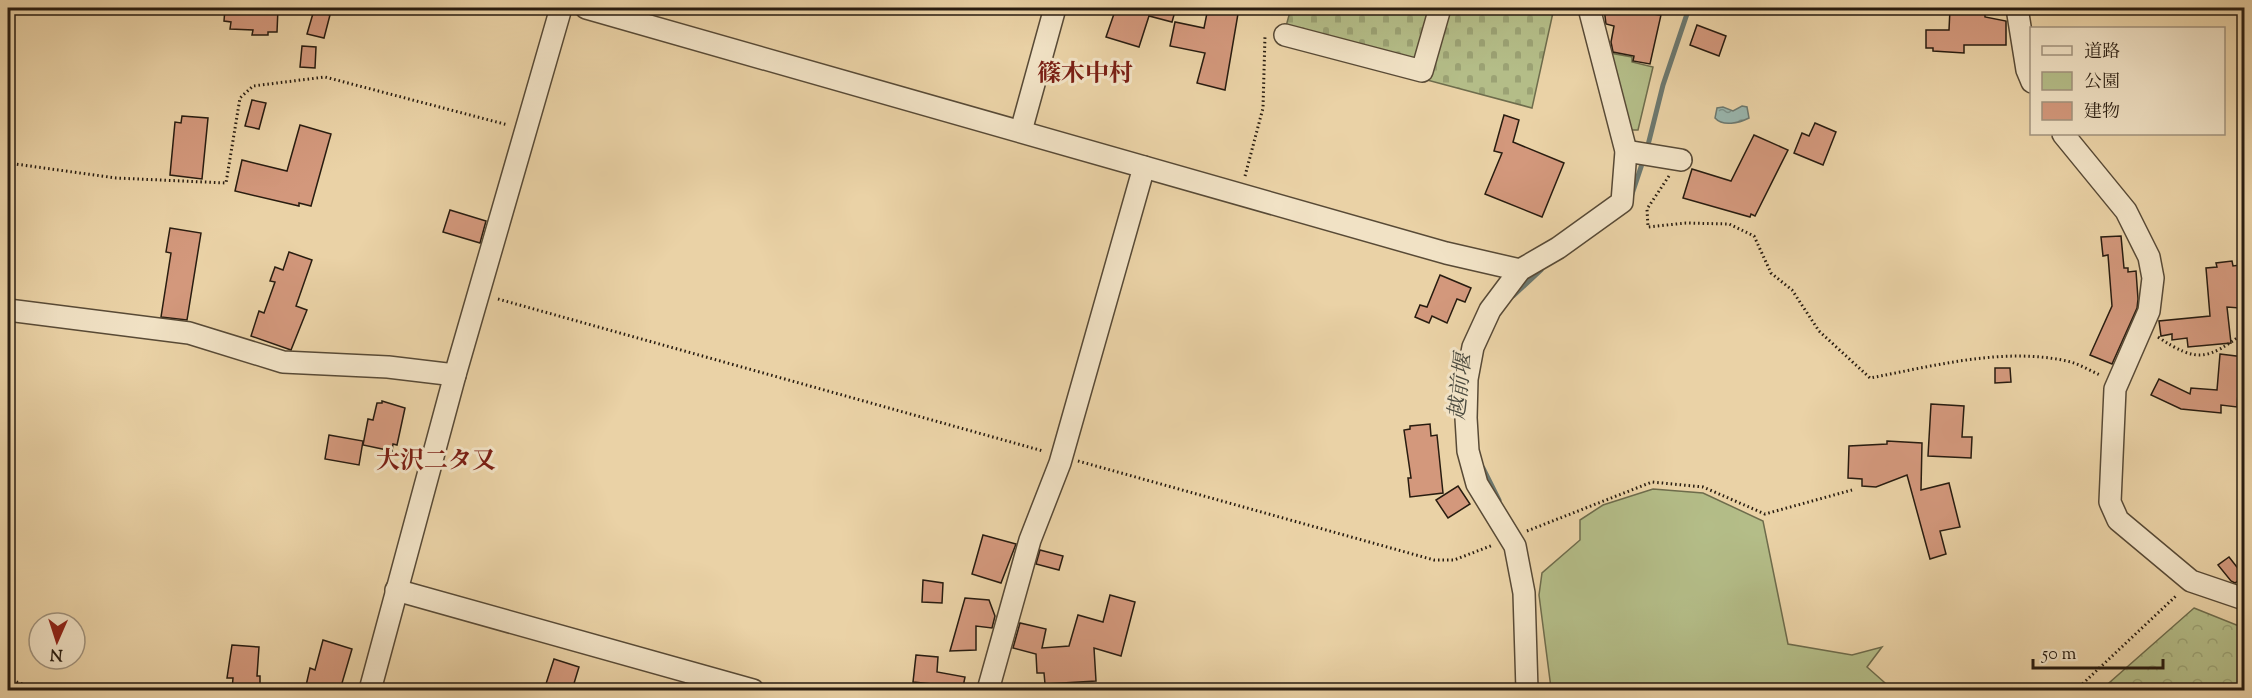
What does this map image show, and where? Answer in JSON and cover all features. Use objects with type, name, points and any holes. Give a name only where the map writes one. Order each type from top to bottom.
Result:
[{"type":"street","points":[[370,690],[455,375],[524,129],[561,8]]},
{"type":"street","points":[[586,8],[1446,253],[1520,270]]},
{"type":"street","points":[[1021,131],[1055,8]]},
{"type":"street","points":[[1285,35],[1422,71],[1440,8]]},
{"type":"street","points":[[1527,690],[1524,593],[1515,546],[1519,535],[1477,484],[1468,451],[1467,379],[1473,347],[1490,310],[1520,270],[1558,248],[1622,202],[1638,153],[1589,8]]},
{"type":"street","points":[[2017,8],[2030,79]]},
{"type":"street","points":[[2064,135],[2126,210],[2149,257],[2153,296],[2115,389],[2110,502],[2118,520],[2191,581],[2244,599]]},
{"type":"street","points":[[1638,153],[1681,160]]},
{"type":"street","points":[[988,690],[1030,540],[1062,456],[1144,167]]},
{"type":"street","points":[[8,310],[189,333],[283,362],[388,367],[455,375]]},
{"type":"street","points":[[396,590],[753,690]]},
{"type":"path","points":[[1240,194],[1263,108],[1266,30],[1285,35]]},
{"type":"path","points":[[8,163],[116,178],[226,183],[240,98],[253,86],[325,77],[524,129]]},
{"type":"path","points":[[1681,160],[1647,209],[1648,227],[1686,223],[1729,224],[1754,236],[1771,273],[1791,290],[1819,331],[1870,378],[1986,358],[2035,356],[2072,363],[2108,379],[2115,389]]},
{"type":"path","points":[[478,293],[1434,560],[1454,560],[1652,482],[1703,487],[1765,514],[1852,490]]},
{"type":"path","points":[[2142,327],[2174,348],[2204,355],[2217,353],[2244,333]]},
{"type":"path","points":[[2076,690],[2191,581]]},
{"type":"path","points":[[8,679],[40,690]]},
{"type":"green space","points":[[1291,8],[1432,8],[1416,65],[1285,30]]},
{"type":"green space","points":[[1447,8],[1554,8],[1532,108],[1427,80]]},
{"type":"green space","points":[[1604,52],[1632,57],[1632,62],[1653,67],[1638,130],[1628,130]]},
{"type":"green space","points":[[1653,489],[1703,493],[1763,521],[1788,644],[1852,655],[1882,647],[1867,667],[1893,690],[1554,690],[1551,688],[1539,595],[1542,573],[1580,540],[1580,520],[1603,505]]},
{"type":"green space","points":[[2194,608],[2244,628],[2244,690],[2101,690]]},
{"type":"water","points":[[1742,106],[1747,107],[1749,118],[1736,123],[1727,123],[1715,118],[1717,108],[1723,107],[1733,111]]},
{"type":"building","points":[[225,8],[278,8],[277,32],[268,32],[268,35],[252,35],[253,30],[230,29],[231,22],[224,21]]},
{"type":"building","points":[[1116,8],[1176,8],[1172,22],[1149,16],[1139,47],[1106,37]]},
{"type":"building","points":[[1208,8],[1239,8],[1225,90],[1197,83],[1205,53],[1170,46],[1175,22],[1204,28]]},
{"type":"building","points":[[1604,8],[1661,15],[1650,64],[1633,61],[1634,56],[1613,52],[1611,42],[1614,26],[1606,24]]},
{"type":"building","points":[[1950,9],[1985,12],[1985,17],[2006,21],[2006,45],[1964,45],[1964,53],[1933,51],[1933,48],[1926,48],[1926,30],[1949,30]]},
{"type":"building","points":[[314,10],[330,15],[324,38],[307,34]]},
{"type":"building","points":[[1697,25],[1726,36],[1719,56],[1690,45]]},
{"type":"building","points":[[302,46],[316,47],[315,68],[300,67]]},
{"type":"building","points":[[252,100],[266,103],[259,129],[245,126]]},
{"type":"building","points":[[1504,115],[1519,120],[1513,142],[1564,163],[1542,217],[1485,194],[1502,153],[1494,151]]},
{"type":"building","points":[[182,116],[208,118],[202,179],[170,175],[175,122],[181,123]]},
{"type":"building","points":[[1815,123],[1836,132],[1823,165],[1794,153],[1802,133],[1809,136]]},
{"type":"building","points":[[300,125],[331,134],[311,206],[299,203],[299,206],[235,191],[242,160],[287,171]]},
{"type":"building","points":[[1754,135],[1788,150],[1755,216],[1751,214],[1750,217],[1683,198],[1692,169],[1731,181]]},
{"type":"building","points":[[450,210],[486,221],[480,243],[443,232]]},
{"type":"building","points":[[170,228],[201,233],[187,320],[161,317],[171,253],[166,252]]},
{"type":"building","points":[[2121,236],[2124,268],[2128,268],[2128,272],[2136,271],[2138,299],[2137,308],[2112,364],[2090,355],[2112,306],[2108,255],[2103,256],[2101,237]]},
{"type":"building","points":[[289,252],[312,260],[296,306],[307,310],[291,350],[251,336],[259,311],[264,313],[275,282],[270,281],[275,267],[283,270]]},
{"type":"building","points":[[2232,261],[2233,266],[2240,265],[2242,284],[2240,308],[2227,307],[2231,343],[2188,347],[2187,338],[2172,340],[2172,334],[2161,336],[2159,321],[2210,316],[2206,268],[2217,267],[2216,263]]},
{"type":"building","points":[[1440,275],[1471,288],[1465,302],[1457,299],[1447,323],[1432,316],[1429,323],[1415,317],[1420,305],[1427,307]]},
{"type":"building","points":[[2220,354],[2244,357],[2242,394],[2238,393],[2237,407],[2221,405],[2221,413],[2181,409],[2151,395],[2159,379],[2190,394],[2191,388],[2217,390]]},
{"type":"building","points":[[1995,368],[2010,368],[2011,382],[1995,383]]},
{"type":"building","points":[[382,401],[405,408],[397,445],[393,444],[392,451],[363,445],[368,419],[373,420],[377,403],[382,403]]},
{"type":"building","points":[[1931,404],[1964,406],[1962,437],[1972,437],[1971,458],[1928,456]]},
{"type":"building","points":[[1430,424],[1431,436],[1437,435],[1443,493],[1410,497],[1408,478],[1411,478],[1404,430],[1410,429],[1410,426]]},
{"type":"building","points":[[329,435],[363,441],[359,465],[325,459]]},
{"type":"building","points":[[1887,441],[1922,443],[1921,490],[1949,483],[1960,527],[1940,531],[1946,554],[1930,559],[1907,475],[1876,487],[1862,486],[1862,479],[1848,478],[1849,446],[1887,444]]},
{"type":"building","points":[[1458,486],[1470,504],[1448,518],[1436,500]]},
{"type":"building","points":[[983,535],[1016,544],[1001,583],[972,574]]},
{"type":"building","points":[[1040,550],[1063,556],[1059,570],[1036,564]]},
{"type":"building","points":[[2229,557],[2244,576],[2235,583],[2218,565]]},
{"type":"building","points":[[923,580],[943,583],[942,603],[922,602]]},
{"type":"building","points":[[1110,595],[1135,602],[1121,656],[1094,648],[1096,681],[1045,684],[1044,673],[1037,673],[1036,654],[1013,648],[1020,623],[1046,629],[1042,648],[1069,646],[1078,615],[1103,622]]},
{"type":"building","points":[[965,598],[989,600],[995,616],[992,628],[976,626],[976,650],[950,651]]},
{"type":"building","points":[[323,640],[352,649],[340,690],[305,690],[310,668],[315,670]]},
{"type":"building","points":[[232,645],[259,647],[257,676],[260,676],[260,690],[232,690],[233,678],[227,678]]},
{"type":"building","points":[[916,655],[938,657],[937,672],[965,677],[963,687],[913,682]]},
{"type":"building","points":[[554,659],[579,667],[572,690],[544,690]]},
{"type":"waterway","name":"越前堰","points":[[1647,149],[1663,85],[1689,8]]},
{"type":"waterway","name":"越前堰","points":[[1629,203],[1644,158]]},
{"type":"waterway","name":"越前堰","points":[[1513,296],[1541,270]]},
{"type":"waterway","name":"越前堰","points":[[1483,468],[1499,500]]},
{"type":"district","name":"篠木中村","points":[[1085,75]]},
{"type":"district","name":"大沢二タ又","points":[[436,462]]}]
